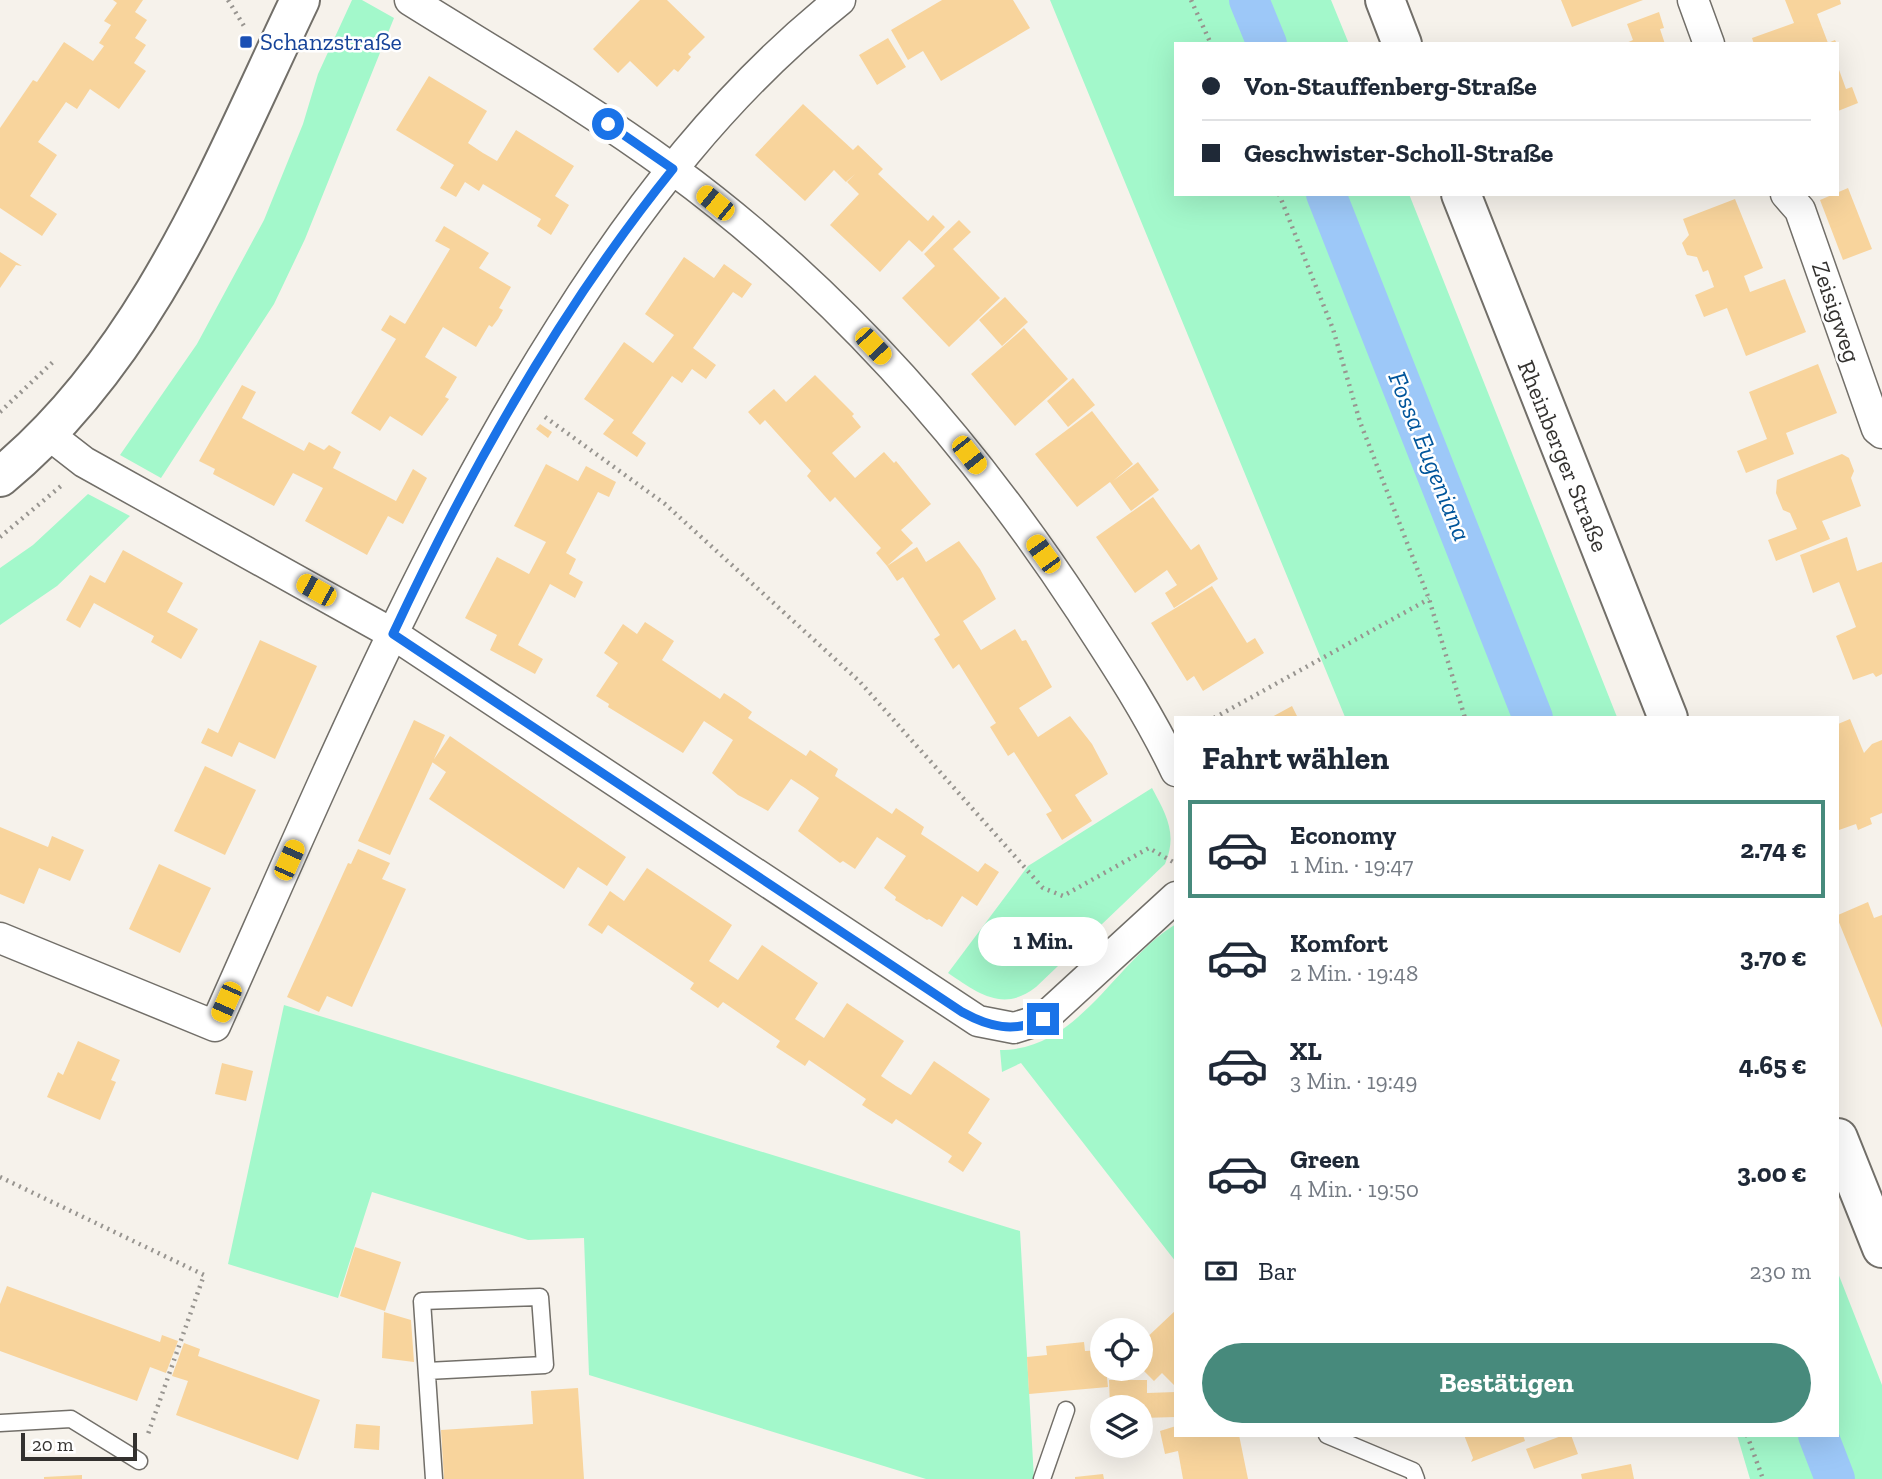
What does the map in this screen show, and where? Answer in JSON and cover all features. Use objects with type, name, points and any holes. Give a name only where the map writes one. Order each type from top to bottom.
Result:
[{"type":"main road","points":[[0,477],[48,434],[125,337],[158,285],[196,214],[300,0]]},
{"type":"main road","points":[[1385,0],[1401,42]]},
{"type":"main road","name":"Rheinberger Straße","points":[[1462,196],[1667,716]]},
{"type":"main road","points":[[1839,1140],[1882,1248]]},
{"type":"street","points":[[410,0],[608,124],[673,169],[780,255],[857,328],[938,416],[1057,574],[1110,655],[1174,767]]},
{"type":"street","points":[[0,937],[215,1026],[421,573],[517,397],[629,224],[673,169],[768,62],[840,0]]},
{"type":"street","points":[[1693,0],[1708,42]]},
{"type":"street","name":"Zeisigweg","points":[[1788,196],[1800,210],[1877,429],[1882,433]]},
{"type":"street","points":[[48,434],[83,462],[393,634],[978,1021],[1014,1028],[1043,1019],[1174,899]]},
{"type":"lane","points":[[427,1371],[545,1365],[540,1297],[422,1301],[434,1479]]},
{"type":"lane","points":[[1042,1479],[1066,1410]]},
{"type":"lane","points":[[0,1423],[71,1419],[139,1461]]},
{"type":"lane","points":[[1332,1437],[1413,1471],[1416,1479]]},
{"type":"path","points":[[1191,0],[1210,42]]},
{"type":"path","points":[[238,37],[248,17]]},
{"type":"path","points":[[1280,196],[1333,329],[1360,422],[1429,599],[1464,716]]},
{"type":"path","points":[[0,412],[58,357]]},
{"type":"path","points":[[517,397],[665,504],[859,681],[1042,888],[1063,896],[1149,848],[1174,863]]},
{"type":"path","points":[[1218,716],[1429,599]]},
{"type":"path","points":[[0,1177],[204,1276],[139,1461]]},
{"type":"path","points":[[1748,1437],[1763,1479]]},
{"type":"green space","points":[[352,0],[362,0],[394,18],[305,239],[274,304],[161,478],[120,455],[197,344],[264,220],[303,124],[318,74]]},
{"type":"green space","points":[[1050,0],[1331,0],[1348,42],[1174,42],[1174,196],[1410,196],[1617,716],[1345,716]]},
{"type":"green space","points":[[88,494],[130,516],[57,586],[0,625],[0,568],[33,545]]},
{"type":"green space","points":[[1152,788],[1169,824],[1169,853],[1165,864],[1036,987],[1013,999],[1002,999],[980,993],[948,973],[1028,866]]},
{"type":"green space","points":[[1174,925],[1174,1259],[1021,1063],[1002,1072],[1000,1050],[1028,1046],[1053,1036],[1095,1001],[1154,940]]},
{"type":"green space","points":[[284,1005],[1020,1231],[1034,1479],[926,1479],[589,1375],[584,1238],[528,1240],[372,1192],[338,1298],[228,1264]]},
{"type":"green space","points":[[1839,1276],[1882,1385],[1882,1479],[1750,1479],[1738,1437],[1839,1437]]},
{"type":"building","points":[[113,0],[143,0],[135,12],[147,20],[135,38],[146,45],[134,63],[146,71],[119,109],[90,89],[77,109],[66,102],[38,142],[57,155],[30,196],[57,214],[42,236],[0,208],[0,128],[33,80],[37,82],[64,42],[93,61],[104,46],[99,43],[111,25],[104,21],[117,3]]},
{"type":"building","points":[[640,0],[667,0],[705,37],[688,54],[691,57],[678,72],[674,69],[657,87],[630,61],[618,73],[593,49]]},
{"type":"building","points":[[942,0],[1013,0],[1030,28],[941,81],[923,51],[908,60],[891,30]]},
{"type":"building","points":[[1561,0],[1643,0],[1572,27]]},
{"type":"building","points":[[1785,0],[1840,0],[1841,4],[1817,14],[1828,42],[1753,42],[1752,38],[1794,23]]},
{"type":"building","points":[[1659,12],[1664,28],[1660,29],[1664,42],[1628,42],[1633,40],[1627,24]]},
{"type":"building","points":[[888,38],[906,67],[877,85],[859,55]]},
{"type":"building","points":[[1839,70],[1846,89],[1852,87],[1858,103],[1839,111]]},
{"type":"building","points":[[429,76],[487,111],[468,143],[483,153],[497,161],[516,130],[574,166],[555,196],[569,205],[551,235],[537,226],[541,219],[483,184],[479,191],[465,182],[456,197],[440,188],[454,165],[396,130]]},
{"type":"building","points":[[803,104],[853,150],[858,145],[883,169],[878,174],[928,221],[933,215],[945,227],[922,252],[909,240],[880,272],[830,225],[859,194],[847,182],[855,174],[846,182],[834,170],[805,201],[755,155]]},
{"type":"building","points":[[1848,188],[1872,249],[1843,260],[1820,200],[1839,196],[1839,192]]},
{"type":"building","points":[[1735,199],[1763,268],[1744,276],[1750,292],[1785,279],[1806,332],[1746,356],[1727,308],[1704,317],[1695,295],[1714,287],[1708,270],[1703,272],[1697,257],[1687,255],[1682,243],[1689,235],[1683,219]]},
{"type":"building","points":[[959,220],[971,232],[953,249],[1000,298],[949,347],[902,298],[935,266],[924,254]]},
{"type":"building","points":[[444,226],[489,253],[479,268],[511,287],[499,308],[503,310],[498,319],[492,327],[489,325],[476,347],[443,327],[425,357],[457,377],[445,397],[449,399],[422,436],[390,416],[380,431],[351,413],[396,339],[381,330],[390,315],[405,324],[450,249],[435,241]]},
{"type":"building","points":[[0,252],[22,266],[16,265],[0,288]]},
{"type":"building","points":[[684,257],[714,278],[724,264],[752,284],[742,298],[733,292],[693,348],[716,365],[706,379],[692,369],[682,383],[672,376],[632,433],[646,443],[637,457],[603,434],[614,420],[584,399],[624,342],[653,363],[674,335],[645,314]]},
{"type":"building","points":[[1005,297],[1028,322],[1002,346],[979,320]]},
{"type":"building","points":[[1024,328],[1068,379],[1015,426],[971,374]]},
{"type":"building","points":[[1818,364],[1837,413],[1786,433],[1794,454],[1746,473],[1737,451],[1767,439],[1749,392]]},
{"type":"building","points":[[815,375],[854,414],[852,416],[861,427],[832,453],[855,478],[884,452],[894,463],[896,461],[931,504],[901,530],[913,543],[887,566],[876,553],[881,548],[835,497],[830,502],[807,476],[811,471],[765,420],[760,425],[748,412],[774,389],[786,402]]},
{"type":"building","points":[[1073,378],[1095,405],[1068,427],[1047,401]]},
{"type":"building","points":[[242,385],[256,392],[242,418],[304,451],[309,442],[324,450],[329,445],[341,452],[333,468],[396,501],[413,469],[427,478],[403,524],[388,516],[367,555],[305,521],[323,488],[293,473],[274,506],[213,474],[215,469],[199,461]]},
{"type":"building","points":[[1092,411],[1133,464],[1113,481],[1138,462],[1159,490],[1131,511],[1110,482],[1077,507],[1035,454]]},
{"type":"building","points":[[540,424],[552,432],[548,438],[536,429]]},
{"type":"building","points":[[1842,454],[1849,458],[1854,471],[1851,478],[1861,506],[1822,521],[1830,539],[1776,561],[1768,540],[1797,529],[1790,513],[1783,510],[1776,493],[1777,480]]},
{"type":"building","points":[[546,464],[578,481],[586,466],[616,482],[609,497],[598,492],[566,553],[576,559],[569,574],[583,582],[575,598],[550,584],[518,645],[543,659],[535,674],[490,650],[497,635],[465,618],[497,557],[529,574],[546,542],[514,526]]},
{"type":"building","points":[[1153,497],[1191,550],[1199,544],[1218,579],[1174,608],[1165,593],[1177,585],[1167,570],[1135,593],[1096,537]]},
{"type":"building","points":[[1847,537],[1857,571],[1882,562],[1882,674],[1876,677],[1873,673],[1853,680],[1836,636],[1856,627],[1839,582],[1813,593],[1800,555]]},
{"type":"building","points":[[959,541],[980,569],[996,599],[963,621],[981,650],[1015,629],[1022,641],[1026,640],[1052,687],[1019,708],[1038,737],[1070,716],[1092,744],[1108,774],[1075,795],[1092,821],[1062,840],[1046,814],[1052,811],[1014,752],[1008,756],[990,727],[996,723],[959,664],[953,669],[934,639],[940,635],[903,577],[897,581],[887,566],[917,547],[926,562]]},
{"type":"building","points":[[123,550],[183,583],[167,612],[198,629],[181,659],[151,642],[154,636],[94,603],[80,628],[66,620],[90,575],[105,583]]},
{"type":"building","points":[[1212,586],[1247,643],[1255,638],[1264,653],[1203,691],[1194,676],[1187,681],[1151,623]]},
{"type":"building","points":[[645,622],[674,641],[662,660],[720,699],[724,693],[738,702],[752,712],[748,718],[806,756],[810,750],[838,769],[835,776],[892,814],[896,808],[911,818],[924,827],[921,834],[978,872],[985,863],[999,872],[977,906],[962,896],[942,927],[927,920],[895,900],[896,897],[884,888],[906,856],[877,837],[855,869],[843,861],[840,863],[798,831],[819,798],[805,788],[791,779],[768,811],[738,795],[712,773],[733,740],[704,721],[683,753],[608,707],[609,704],[596,696],[618,663],[604,653],[623,624],[637,634]]},
{"type":"building","points":[[260,640],[317,666],[275,759],[239,742],[232,757],[201,743],[208,728],[218,733]]},
{"type":"building","points":[[1292,706],[1297,716],[1274,716]]},
{"type":"building","points":[[1850,719],[1864,753],[1872,744],[1882,740],[1882,813],[1870,818],[1872,824],[1858,830],[1856,824],[1839,830],[1839,724]]},
{"type":"building","points":[[414,720],[445,735],[390,855],[358,841]]},
{"type":"building","points":[[450,736],[626,857],[607,886],[578,867],[564,889],[429,799],[446,772],[432,762]]},
{"type":"building","points":[[205,766],[256,790],[225,855],[174,831]]},
{"type":"building","points":[[0,827],[48,847],[52,836],[84,850],[70,881],[39,868],[24,904],[0,894]]},
{"type":"building","points":[[358,849],[390,863],[382,879],[406,889],[352,1007],[327,996],[319,1012],[287,997],[348,863],[351,864]]},
{"type":"building","points":[[159,864],[211,888],[180,953],[129,929]]},
{"type":"building","points":[[647,868],[732,925],[709,961],[738,980],[762,945],[818,983],[795,1019],[824,1038],[847,1003],[904,1041],[881,1076],[911,1095],[934,1061],[990,1099],[968,1133],[982,1143],[963,1172],[948,1162],[952,1156],[896,1119],[892,1124],[862,1105],[866,1099],[809,1060],[805,1066],[776,1047],[780,1041],[723,1002],[718,1008],[690,989],[694,983],[608,925],[602,934],[588,925],[610,891],[624,901]]},
{"type":"building","points":[[1868,902],[1874,918],[1882,915],[1882,1028],[1839,922],[1839,915]]},
{"type":"building","points":[[78,1041],[120,1060],[111,1080],[116,1082],[100,1120],[47,1097],[58,1072],[63,1075]]},
{"type":"building","points":[[222,1063],[253,1071],[246,1101],[215,1094]]},
{"type":"building","points":[[355,1247],[401,1262],[385,1311],[340,1296]]},
{"type":"building","points":[[7,1286],[160,1342],[162,1335],[178,1341],[166,1373],[150,1367],[137,1401],[0,1351],[0,1304]]},
{"type":"building","points":[[384,1312],[411,1320],[414,1362],[382,1358]]},
{"type":"building","points":[[1174,1312],[1174,1385],[1162,1373],[1154,1381],[1153,1332]]},
{"type":"building","points":[[1084,1342],[1085,1351],[1090,1351],[1090,1381],[1107,1381],[1108,1387],[1029,1394],[1027,1357],[1047,1355],[1046,1346]]},
{"type":"building","points":[[184,1343],[200,1349],[198,1356],[320,1400],[298,1460],[176,1415],[188,1381],[172,1376]]},
{"type":"building","points":[[1109,1381],[1147,1381],[1147,1393],[1174,1392],[1174,1417],[1153,1418],[1153,1395],[1110,1395]]},
{"type":"building","points":[[578,1388],[584,1479],[444,1479],[441,1430],[533,1424],[531,1391]]},
{"type":"building","points":[[356,1424],[380,1426],[379,1450],[354,1448]]},
{"type":"building","points":[[1174,1427],[1174,1437],[1239,1437],[1248,1479],[1183,1479],[1178,1451],[1165,1454],[1160,1431]]},
{"type":"building","points":[[1465,1437],[1524,1437],[1525,1441],[1471,1462],[1473,1458]]},
{"type":"building","points":[[1559,1437],[1572,1437],[1578,1454],[1534,1469],[1526,1449]]},
{"type":"building","points":[[1631,1464],[1634,1479],[1582,1479],[1581,1474]]},
{"type":"building","points":[[1103,1474],[1104,1479],[1075,1479],[1075,1477]]},
{"type":"building","points":[[82,1475],[82,1479],[44,1479],[44,1477]]},
{"type":"waterway","name":"Fossa Eugeniana","points":[[1249,0],[1266,42]]},
{"type":"waterway","name":"Fossa Eugeniana","points":[[1327,196],[1532,716]]},
{"type":"waterway","name":"Fossa Eugeniana","points":[[1819,1437],[1835,1479]]},
{"type":"place","name":"Schanzstraße","points":[[246,42]]},
{"type":"route","points":[[608,124],[673,169],[629,224],[522,388],[421,573],[393,634],[962,1012],[978,1021],[1014,1028],[1043,1019]]}]
